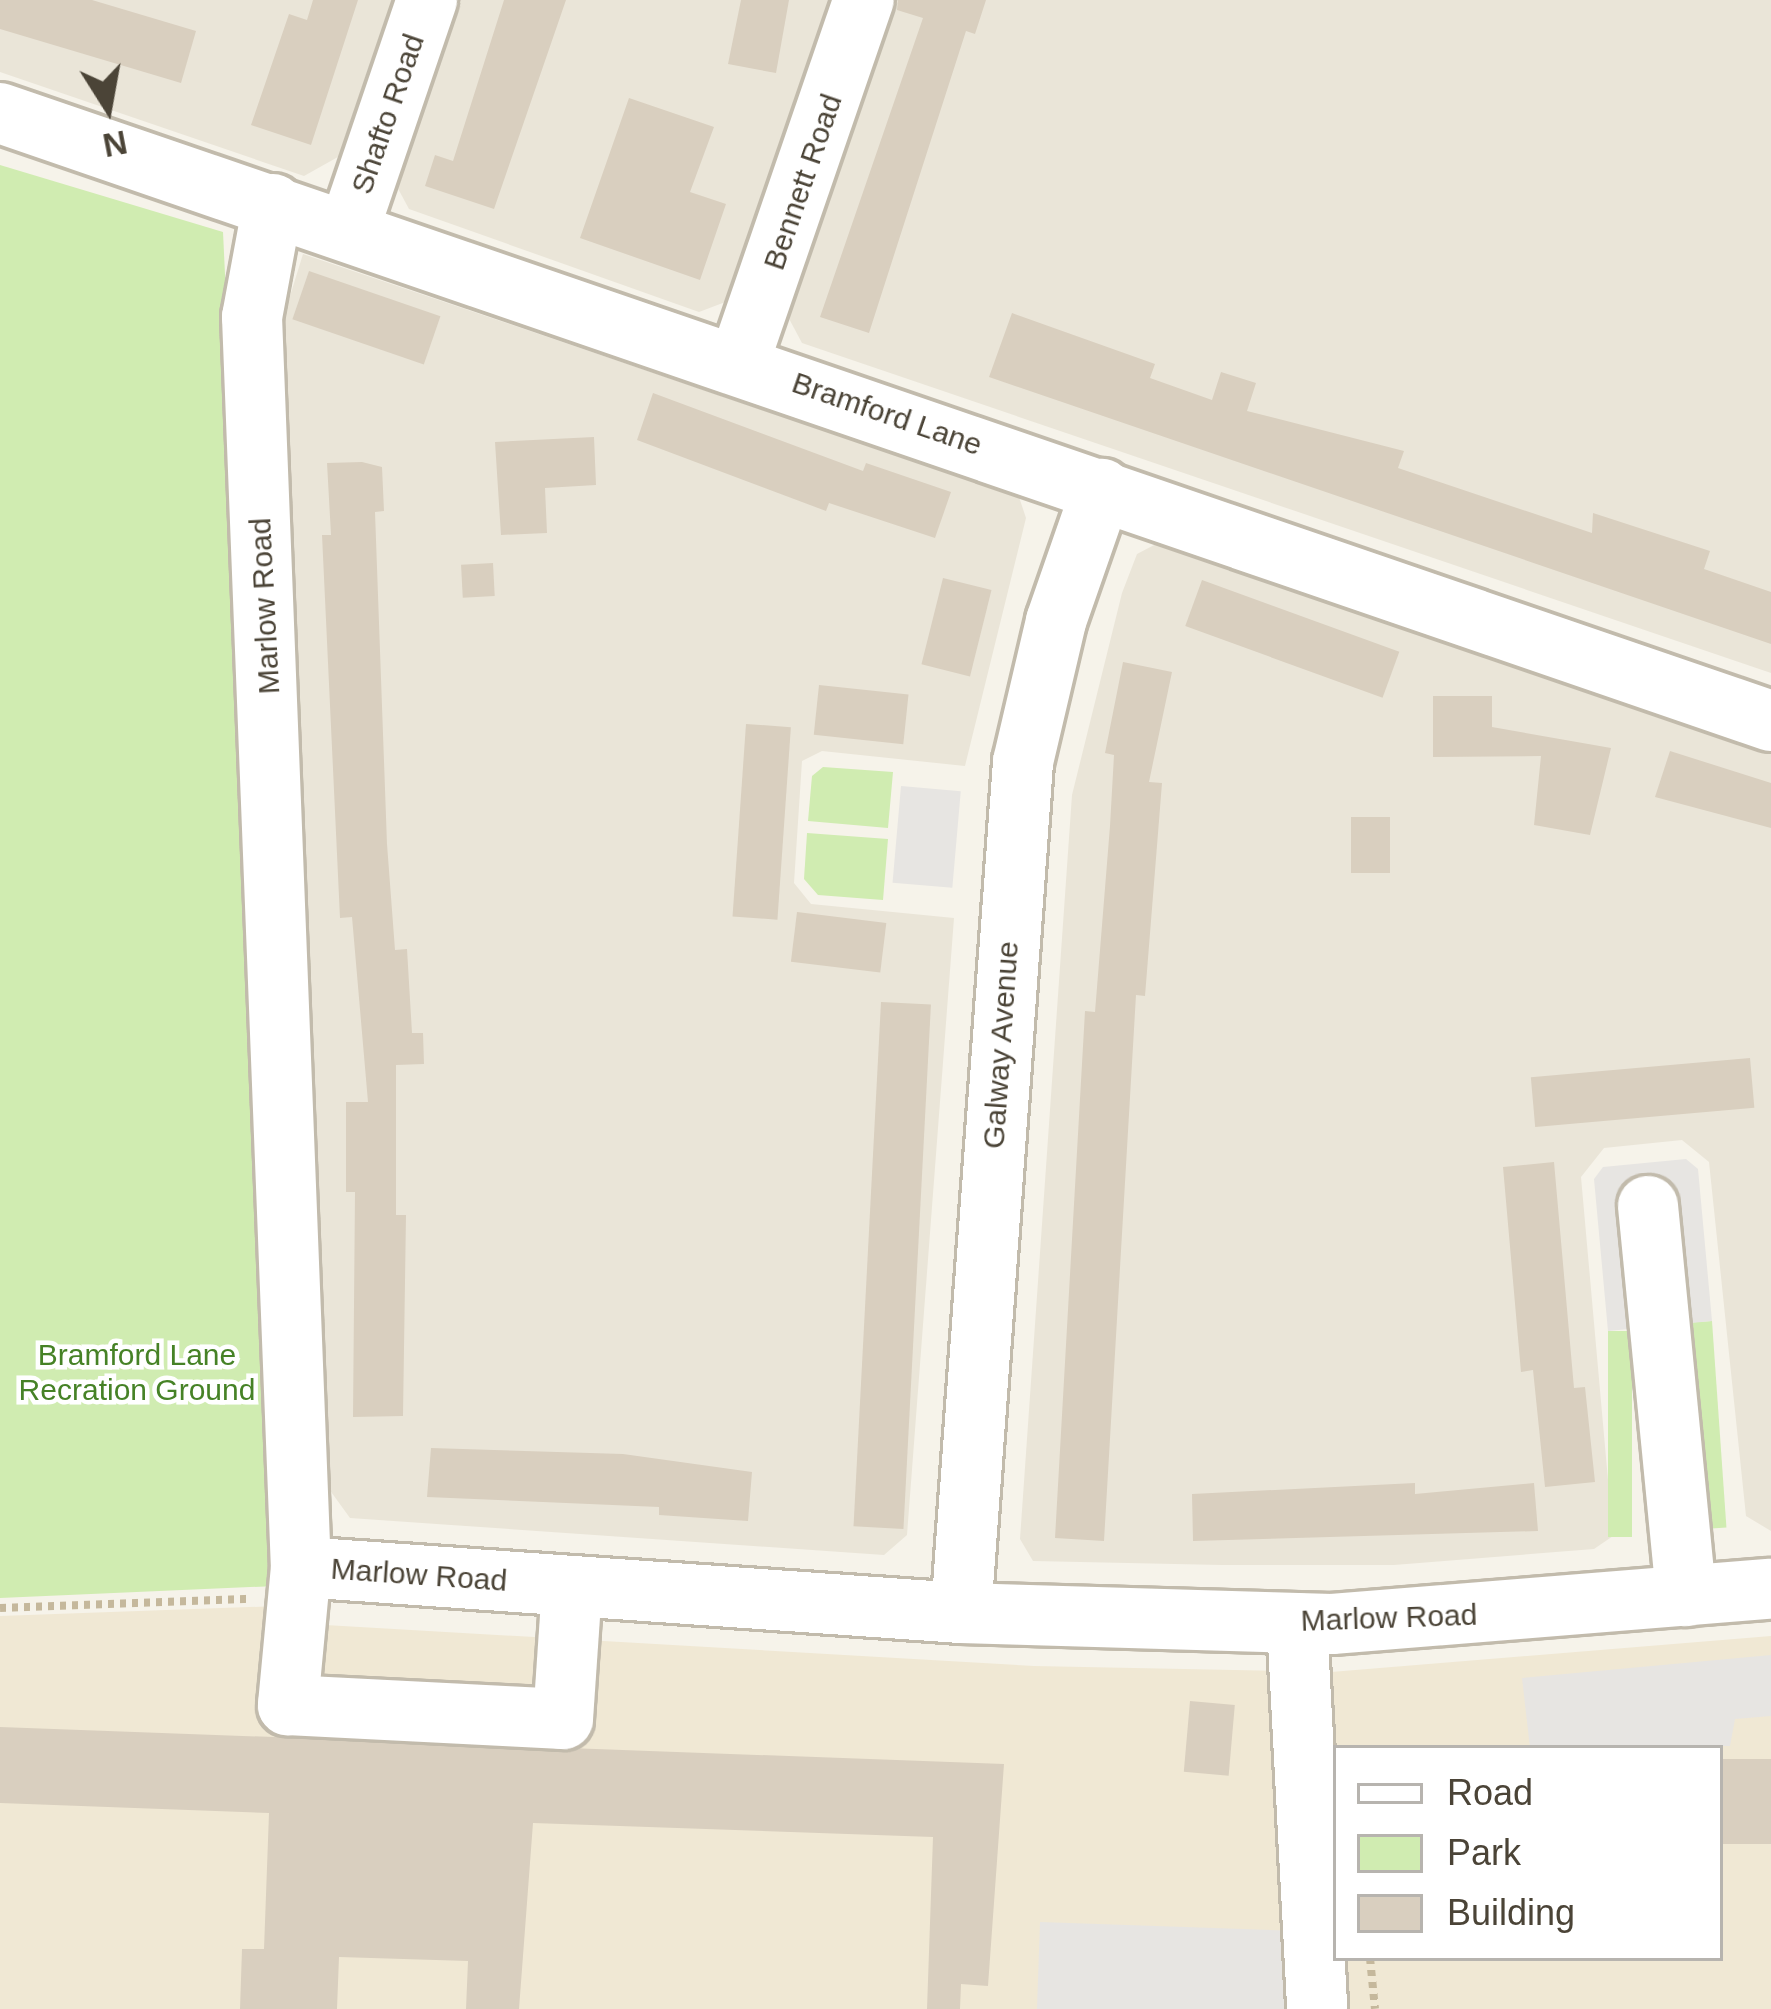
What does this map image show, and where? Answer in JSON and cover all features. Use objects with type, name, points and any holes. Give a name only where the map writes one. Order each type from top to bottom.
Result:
[{"type":"street","name":"Shafto Road","points":[[349,229],[428,0]]},
{"type":"street","name":"Bennett Road","points":[[739,362],[864,0]]},
{"type":"street","name":"Bramford Lane","points":[[0,113],[739,362],[1771,721]]},
{"type":"street","name":"Marlow Road","points":[[273,204],[252,316],[301,1567],[961,1613],[1298,1623],[1771,1589]]},
{"type":"street","name":"Galway Avenue","points":[[961,1613],[1023,762],[1056,621],[1102,489]]},
{"type":"street","points":[[1648,1205],[1685,1596]]},
{"type":"street","points":[[301,1567],[289,1705],[562,1719],[572,1586]]},
{"type":"street","points":[[1298,1623],[1316,2009]]},
{"type":"path","points":[[0,1608],[281,1598],[301,1567]]},
{"type":"path","points":[[1370,1961],[1376,2009]]},
{"type":"shaded area","points":[[0,0],[398,0],[345,153],[304,176],[0,72]]},
{"type":"shaded area","points":[[456,0],[835,0],[728,301],[699,312],[409,209],[395,183]]},
{"type":"shaded area","points":[[892,0],[1771,0],[1771,673],[802,343],[786,313]]},
{"type":"shaded area","points":[[303,254],[1019,497],[1026,518],[965,766],[822,751],[802,761],[794,883],[811,904],[954,918],[907,1535],[884,1555],[350,1518],[329,1489],[282,322]]},
{"type":"shaded area","points":[[1158,543],[1771,753],[1771,1531],[1746,1516],[1709,1162],[1682,1140],[1604,1148],[1581,1177],[1613,1536],[1594,1549],[1394,1565],[1033,1561],[1020,1539],[1072,795],[1122,593],[1137,554]]},
{"type":"shaded area","points":[[901,786],[961,791],[952,888],[893,883]]},
{"type":"shaded area","points":[[1686,1159],[1698,1169],[1712,1321],[1608,1331],[1594,1179],[1603,1167]]},
{"type":"shaded area","points":[[279,1606],[291,1623],[1034,1666],[1331,1672],[1771,1636],[1771,2009],[0,2009],[0,1616]]},
{"type":"shaded area","points":[[1771,1655],[1771,1716],[1735,1719],[1730,1746],[1530,1745],[1522,1678]]},
{"type":"shaded area","points":[[1040,1922],[1325,1932],[1322,2009],[1037,2009]]},
{"type":"green space","name":"Bramford Lane Recration Ground","points":[[0,165],[223,232],[268,1183],[276,1586],[0,1598]]},
{"type":"green space","points":[[823,767],[893,772],[888,828],[808,821],[812,776]]},
{"type":"green space","points":[[807,833],[888,839],[883,900],[818,895],[804,879]]},
{"type":"green space","points":[[1712,1321],[1726,1527],[1701,1529],[1686,1323]]},
{"type":"green space","points":[[1608,1331],[1632,1331],[1632,1537],[1608,1537]]},
{"type":"building","points":[[0,0],[92,0],[196,31],[181,83],[0,29]]},
{"type":"building","points":[[313,0],[358,0],[311,145],[251,125],[289,14],[307,20]]},
{"type":"building","points":[[504,0],[566,0],[494,209],[425,186],[435,155],[453,161]]},
{"type":"building","points":[[741,0],[789,0],[776,73],[728,64]]},
{"type":"building","points":[[898,0],[986,0],[975,34],[966,31],[869,333],[820,317],[923,18],[897,10]]},
{"type":"building","points":[[629,98],[714,127],[690,192],[726,204],[700,280],[580,238]]},
{"type":"building","points":[[309,271],[440,316],[424,364],[292,319]]},
{"type":"building","points":[[1012,313],[1155,364],[1150,378],[1212,400],[1221,372],[1256,383],[1247,411],[1404,451],[1398,468],[1592,533],[1593,513],[1710,551],[1704,569],[1771,592],[1771,644],[989,377]]},
{"type":"building","points":[[653,393],[863,471],[866,463],[951,492],[935,538],[829,503],[826,511],[637,440]]},
{"type":"building","points":[[594,437],[596,485],[545,488],[547,533],[501,535],[495,442]]},
{"type":"building","points":[[327,463],[382,467],[384,511],[375,512],[387,844],[395,950],[407,949],[412,1033],[423,1033],[424,1064],[396,1065],[396,1215],[406,1215],[403,1416],[353,1417],[355,1192],[346,1192],[346,1102],[368,1102],[352,917],[340,918],[322,535],[331,535]]},
{"type":"building","points":[[493,563],[495,596],[463,598],[461,565]]},
{"type":"building","points":[[943,578],[992,590],[970,676],[921,664]]},
{"type":"building","points":[[1202,580],[1399,652],[1383,698],[1185,626]]},
{"type":"building","points":[[1123,662],[1172,672],[1149,782],[1162,783],[1145,996],[1136,995],[1104,1541],[1055,1538],[1085,1011],[1095,1012],[1110,826],[1114,755],[1105,753]]},
{"type":"building","points":[[819,685],[909,694],[903,744],[814,735]]},
{"type":"building","points":[[1433,696],[1492,696],[1492,727],[1611,748],[1590,835],[1534,825],[1541,756],[1433,757]]},
{"type":"building","points":[[746,724],[791,727],[777,920],[733,917]]},
{"type":"building","points":[[1670,751],[1771,783],[1771,828],[1655,797]]},
{"type":"building","points":[[1351,817],[1390,817],[1390,873],[1351,873]]},
{"type":"building","points":[[797,912],[886,923],[880,973],[791,962]]},
{"type":"building","points":[[881,1002],[931,1005],[903,1529],[854,1526]]},
{"type":"building","points":[[1750,1058],[1754,1108],[1535,1127],[1531,1077]]},
{"type":"building","points":[[1554,1162],[1574,1388],[1585,1387],[1595,1482],[1545,1487],[1533,1370],[1521,1372],[1503,1167]]},
{"type":"building","points":[[431,1448],[623,1454],[752,1472],[748,1521],[659,1515],[659,1507],[427,1497]]},
{"type":"building","points":[[1415,1483],[1415,1494],[1534,1483],[1538,1531],[1193,1541],[1192,1494]]},
{"type":"building","points":[[1190,1701],[1235,1705],[1229,1776],[1184,1772]]},
{"type":"building","points":[[0,1727],[1004,1764],[988,1986],[961,1984],[960,2009],[927,2009],[933,1837],[533,1823],[519,2009],[466,2009],[468,1961],[339,1957],[337,2009],[240,2009],[242,1949],[264,1949],[269,1813],[0,1803]]},
{"type":"building","points":[[1723,1759],[1771,1759],[1771,1844],[1723,1844]]}]
